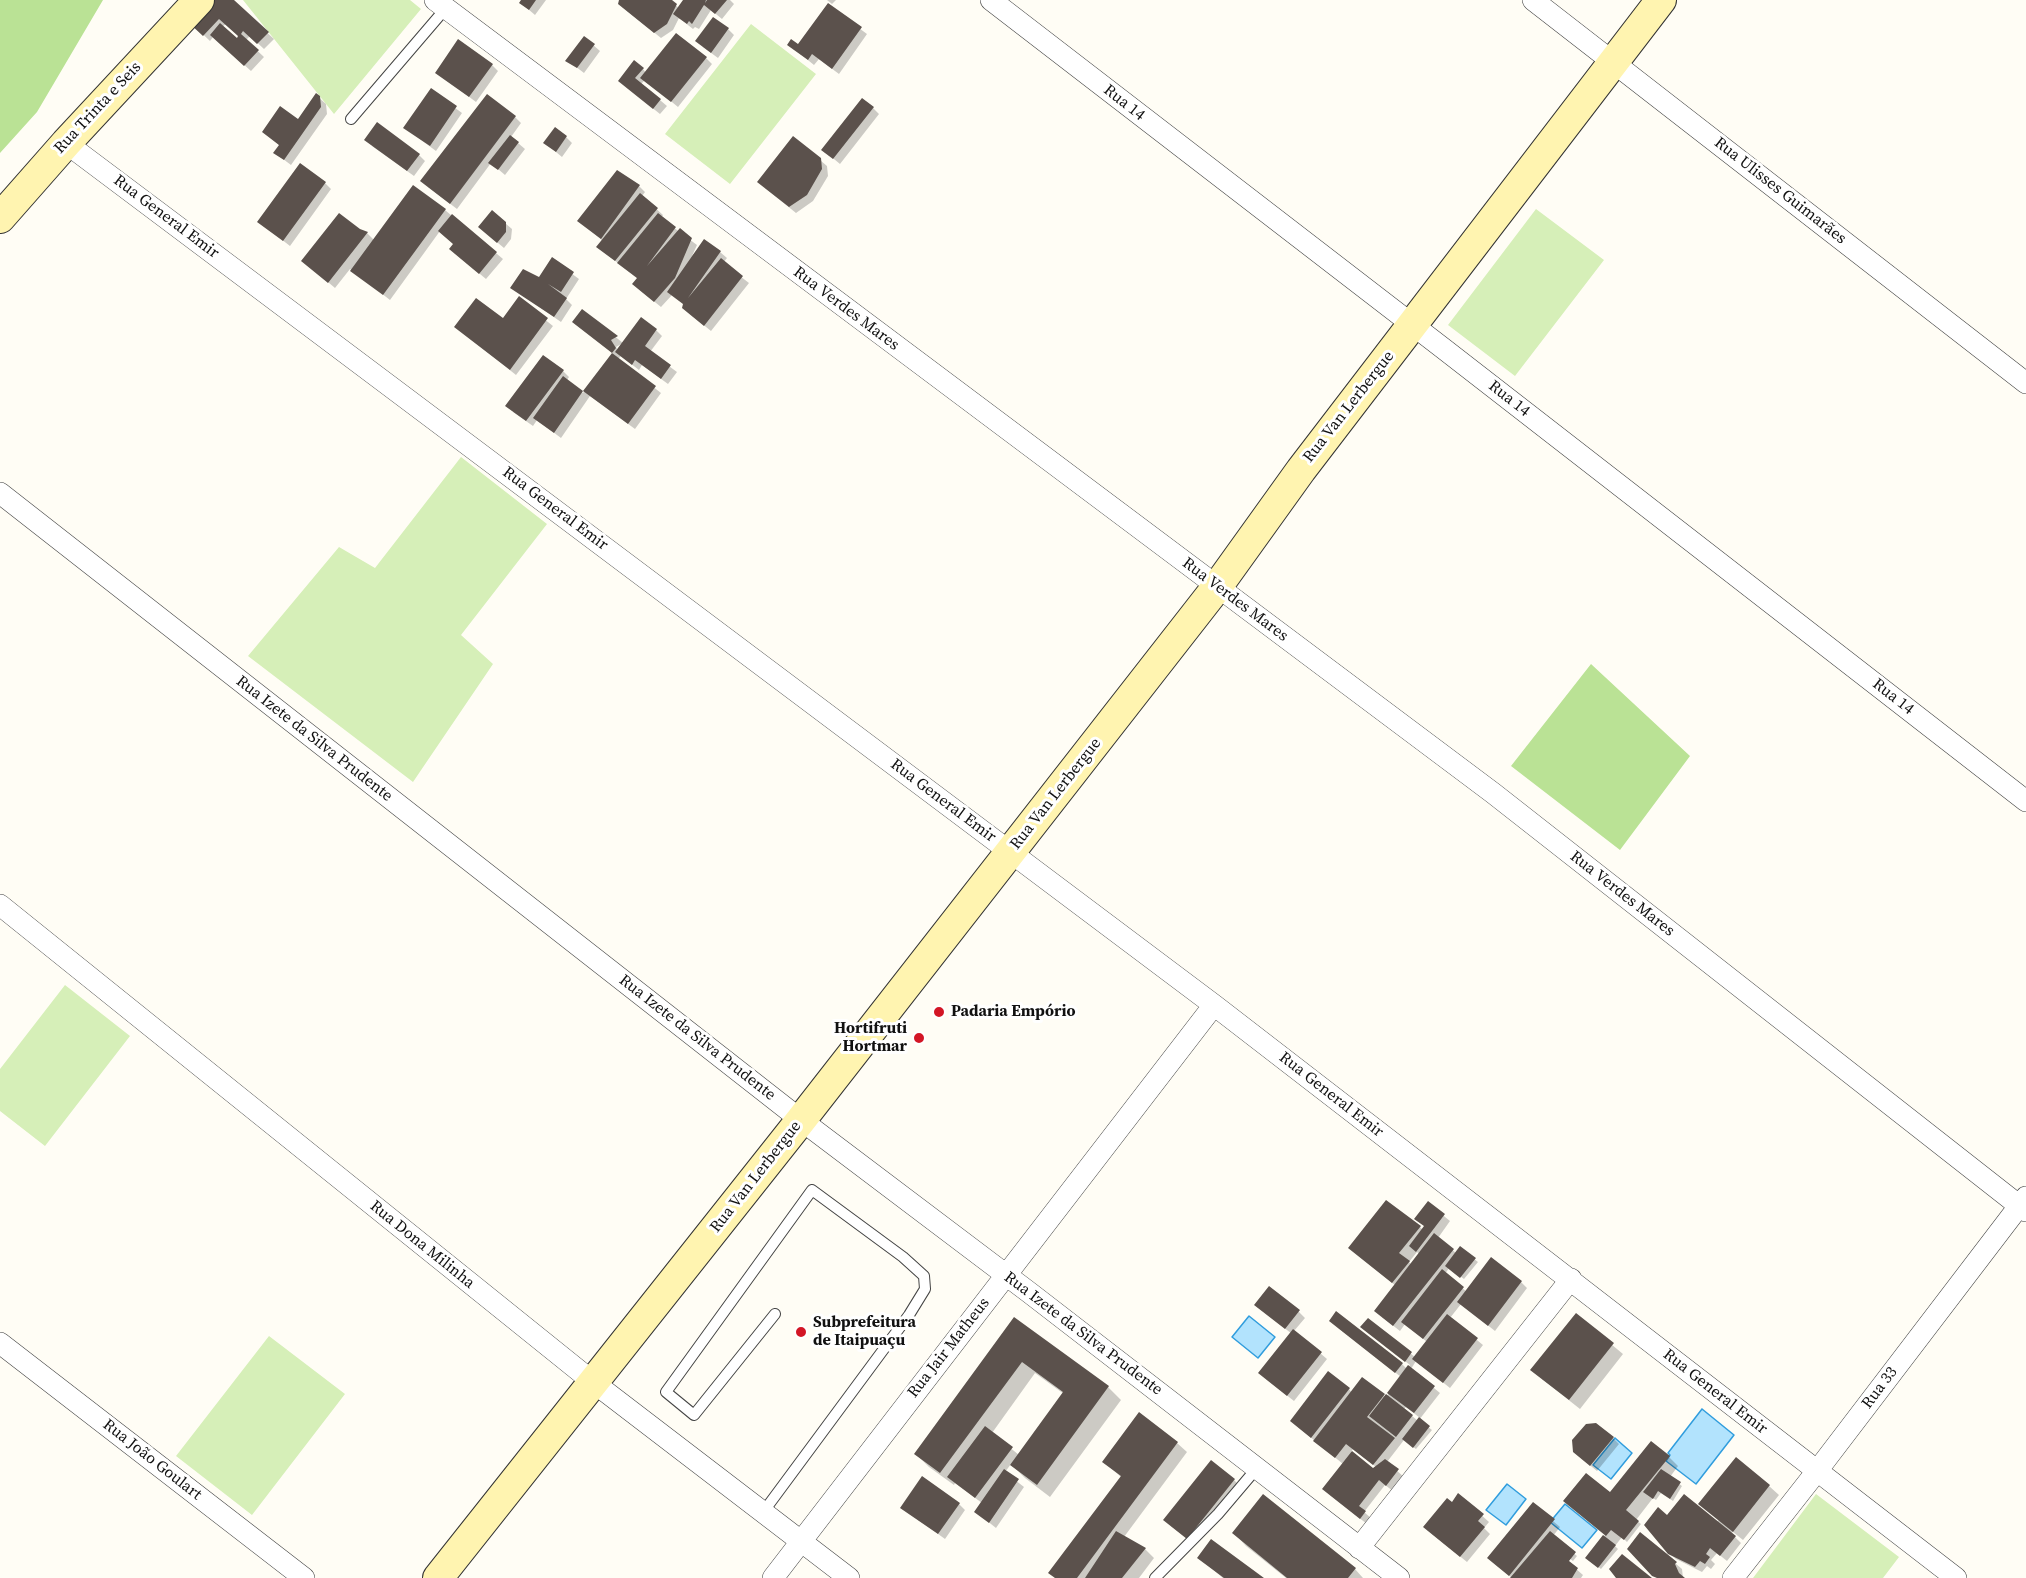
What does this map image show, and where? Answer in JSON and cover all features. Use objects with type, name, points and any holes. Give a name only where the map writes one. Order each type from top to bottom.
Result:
[{"type":"street","name":"Rua Trinta e Seis","points":[[0,218],[66,142],[199,0]]},
{"type":"street","name":"Rua 14","points":[[991,0],[2026,801]]},
{"type":"street","name":"Rua Ulisses Guimarães","points":[[1533,0],[2026,383]]},
{"type":"street","name":"Rua Van Lerbergue","points":[[438,1578],[1011,852],[1216,587],[1301,470],[1661,0]]},
{"type":"street","name":"Rua Verdes Mares","points":[[441,4],[1493,793],[2024,1205]]},
{"type":"street","name":"Rua General Emir","points":[[66,142],[1214,1005],[1956,1578]]},
{"type":"street","name":"Rua Izete da Silva Prudente","points":[[0,494],[801,1120],[1030,1293],[1399,1578]]},
{"type":"street","name":"Rua Dona Milinha","points":[[0,905],[593,1382],[849,1578]]},
{"type":"street","name":"Rua Jair Matheus","points":[[773,1578],[1214,1005]]},
{"type":"street","name":"Rua 33","points":[[1733,1578],[2024,1205]]},
{"type":"street","points":[[1359,1548],[1571,1279]]},
{"type":"street","name":"Rua João Goulart","points":[[0,1343],[304,1578]]},
{"type":"lane","points":[[351,119],[441,4]]},
{"type":"lane","points":[[764,1512],[909,1315],[926,1289],[924,1276],[903,1257],[812,1190],[666,1392],[694,1414],[775,1314]]},
{"type":"lane","points":[[1155,1578],[1218,1514],[1257,1468]]},
{"type":"green space","points":[[0,0],[103,0],[37,112],[0,153]]},
{"type":"green space","points":[[243,0],[410,0],[421,9],[334,114]]},
{"type":"green space","points":[[751,24],[816,74],[730,184],[665,134]]},
{"type":"green space","points":[[1536,209],[1604,260],[1515,376],[1448,325]]},
{"type":"green space","points":[[461,457],[547,524],[461,635],[493,664],[413,782],[248,656],[339,547],[375,568]]},
{"type":"green space","points":[[1591,664],[1690,756],[1620,850],[1511,766]]},
{"type":"green space","points":[[65,985],[130,1036],[45,1146],[0,1111],[0,1069]]},
{"type":"green space","points":[[269,1336],[345,1394],[252,1515],[176,1456]]},
{"type":"green space","points":[[1816,1494],[1899,1557],[1883,1578],[1753,1578]]},
{"type":"water","points":[[1249,1316],[1275,1337],[1258,1358],[1232,1337]]},
{"type":"water","points":[[1702,1409],[1734,1435],[1696,1484],[1666,1461],[1670,1455],[1668,1453]]},
{"type":"water","points":[[1615,1438],[1632,1453],[1611,1479],[1593,1465]]},
{"type":"water","points":[[1507,1484],[1526,1499],[1506,1525],[1486,1510]]},
{"type":"water","points":[[1565,1504],[1597,1530],[1582,1548],[1550,1522]]},
{"type":"building","points":[[210,0],[234,0],[269,32],[257,44],[243,31],[241,34],[259,50],[244,66],[210,35],[220,23],[237,38],[238,36],[219,19],[203,36],[189,23]]},
{"type":"building","points":[[521,0],[536,0],[529,10],[519,3]]},
{"type":"building","points":[[619,0],[672,0],[677,4],[667,24],[654,33],[618,4]]},
{"type":"building","points":[[683,0],[706,0],[705,3],[707,0],[727,0],[715,14],[704,5],[692,24],[689,21],[687,24],[673,14]]},
{"type":"building","points":[[828,3],[862,27],[832,69],[812,54],[808,60],[787,45],[791,39],[798,44]]},
{"type":"building","points":[[713,17],[729,28],[711,53],[695,41]]},
{"type":"building","points":[[676,33],[707,57],[671,102],[640,78]]},
{"type":"building","points":[[584,36],[595,44],[577,68],[565,61]]},
{"type":"building","points":[[458,39],[493,64],[469,97],[435,73]]},
{"type":"building","points":[[634,60],[644,68],[635,78],[661,99],[653,109],[618,81]]},
{"type":"building","points":[[431,88],[457,106],[430,146],[403,128]]},
{"type":"building","points":[[316,93],[320,96],[321,107],[284,160],[273,153],[279,145],[262,132],[280,106],[298,119]]},
{"type":"building","points":[[487,94],[516,116],[450,204],[420,181]]},
{"type":"building","points":[[862,98],[874,107],[833,159],[821,150]]},
{"type":"building","points":[[377,122],[420,154],[407,171],[364,140]]},
{"type":"building","points":[[555,127],[567,136],[556,152],[543,143]]},
{"type":"building","points":[[510,135],[519,142],[498,170],[488,163]]},
{"type":"building","points":[[793,136],[821,158],[822,169],[807,195],[789,207],[757,182]]},
{"type":"building","points":[[300,163],[326,182],[283,241],[257,222]]},
{"type":"building","points":[[617,170],[640,185],[601,239],[577,221]]},
{"type":"building","points":[[413,185],[446,209],[383,295],[350,271]]},
{"type":"building","points":[[640,193],[658,208],[615,261],[596,247]]},
{"type":"building","points":[[492,210],[506,222],[506,232],[497,243],[478,227]]},
{"type":"building","points":[[339,213],[360,229],[368,232],[328,283],[301,261]]},
{"type":"building","points":[[658,213],[676,227],[647,266],[680,228],[692,238],[675,278],[654,302],[632,284],[637,278],[617,263]]},
{"type":"building","points":[[452,214],[497,252],[479,274],[449,249],[453,244],[438,231]]},
{"type":"building","points":[[704,239],[721,251],[688,298],[721,258],[743,276],[704,326],[682,308],[683,304],[667,292]]},
{"type":"building","points":[[552,257],[574,272],[561,292],[548,284],[567,298],[554,317],[510,288],[523,269],[539,277]]},
{"type":"building","points":[[519,296],[548,318],[510,370],[454,327],[476,298],[503,318]]},
{"type":"building","points":[[582,309],[618,336],[611,340],[616,348],[612,353],[572,322]]},
{"type":"building","points":[[641,317],[657,329],[645,346],[671,365],[661,379],[635,360],[632,365],[615,352]]},
{"type":"building","points":[[612,353],[656,386],[628,424],[583,391]]},
{"type":"building","points":[[543,355],[564,370],[526,421],[505,406]]},
{"type":"building","points":[[563,376],[583,391],[554,433],[533,418]]},
{"type":"building","points":[[1386,1200],[1421,1226],[1399,1253],[1410,1261],[1392,1283],[1348,1248]]},
{"type":"building","points":[[1428,1201],[1445,1214],[1416,1252],[1409,1246],[1424,1226],[1414,1219]]},
{"type":"building","points":[[1434,1233],[1454,1249],[1393,1326],[1374,1311]]},
{"type":"building","points":[[1460,1246],[1476,1258],[1460,1278],[1445,1266]]},
{"type":"building","points":[[1491,1257],[1522,1281],[1488,1326],[1457,1302]]},
{"type":"building","points":[[1442,1269],[1464,1287],[1423,1339],[1401,1322]]},
{"type":"building","points":[[1269,1286],[1300,1310],[1285,1329],[1254,1305]]},
{"type":"building","points":[[1336,1311],[1403,1363],[1395,1373],[1329,1321]]},
{"type":"building","points":[[1576,1313],[1614,1343],[1569,1400],[1530,1370]]},
{"type":"building","points":[[1447,1314],[1478,1338],[1443,1383],[1412,1359]]},
{"type":"building","points":[[1014,1317],[1109,1386],[1037,1485],[1010,1465],[1063,1392],[1022,1362],[940,1473],[914,1454]]},
{"type":"building","points":[[1368,1318],[1412,1352],[1405,1362],[1360,1327]]},
{"type":"building","points":[[1293,1329],[1322,1352],[1287,1396],[1258,1373]]},
{"type":"building","points":[[1408,1365],[1435,1386],[1414,1413],[1387,1393]]},
{"type":"building","points":[[1328,1371],[1350,1388],[1311,1438],[1290,1421]]},
{"type":"building","points":[[1362,1377],[1385,1394],[1367,1417],[1395,1438],[1373,1465],[1346,1444],[1335,1458],[1313,1441]]},
{"type":"building","points":[[1386,1394],[1413,1415],[1396,1437],[1369,1416]]},
{"type":"building","points":[[1139,1412],[1178,1442],[1077,1578],[1055,1578],[1048,1573],[1121,1476],[1102,1462]]},
{"type":"building","points":[[1419,1417],[1430,1426],[1413,1448],[1402,1439]]},
{"type":"building","points":[[1596,1423],[1614,1437],[1590,1466],[1573,1452],[1572,1440],[1586,1424]]},
{"type":"building","points":[[985,1426],[1013,1447],[975,1498],[947,1477]]},
{"type":"building","points":[[1651,1441],[1670,1456],[1626,1510],[1639,1521],[1624,1540],[1611,1530],[1606,1536],[1563,1501],[1586,1473],[1610,1492]]},
{"type":"building","points":[[1352,1451],[1373,1468],[1385,1459],[1399,1469],[1386,1486],[1379,1480],[1359,1506],[1366,1511],[1360,1519],[1322,1489]]},
{"type":"building","points":[[1736,1457],[1770,1485],[1733,1532],[1698,1504]]},
{"type":"building","points":[[1211,1460],[1235,1479],[1187,1539],[1163,1520]]},
{"type":"building","points":[[1004,1469],[1019,1479],[989,1523],[974,1512]]},
{"type":"building","points":[[1661,1469],[1681,1482],[1670,1499],[1658,1491],[1653,1499],[1643,1492]]},
{"type":"building","points":[[922,1476],[960,1503],[938,1534],[900,1508]]},
{"type":"building","points":[[1458,1493],[1484,1514],[1478,1521],[1485,1527],[1460,1557],[1423,1527],[1447,1498],[1452,1502]]},
{"type":"building","points":[[1263,1494],[1356,1568],[1348,1578],[1287,1578],[1232,1533]]},
{"type":"building","points":[[1684,1494],[1736,1536],[1720,1556],[1710,1548],[1706,1554],[1710,1557],[1705,1564],[1700,1561],[1695,1567],[1668,1554],[1644,1525],[1658,1507],[1667,1515]]},
{"type":"building","points":[[1533,1502],[1555,1519],[1509,1576],[1487,1558]]},
{"type":"building","points":[[1116,1531],[1146,1548],[1122,1578],[1085,1578]]},
{"type":"building","points":[[1550,1531],[1576,1552],[1569,1561],[1578,1568],[1572,1578],[1510,1578]]},
{"type":"building","points":[[1640,1532],[1677,1562],[1675,1564],[1679,1573],[1685,1578],[1652,1576],[1627,1549]]},
{"type":"building","points":[[1603,1535],[1616,1545],[1598,1568],[1585,1558]]},
{"type":"building","points":[[1211,1539],[1264,1578],[1224,1578],[1197,1558]]},
{"type":"building","points":[[1622,1554],[1652,1578],[1616,1578],[1609,1569]]},
{"type":"place","name":"Padaria Empório","points":[[939,1012]]},
{"type":"place","name":"Hortifruti Hortmar","points":[[919,1038]]},
{"type":"place","name":"Subprefeitura de Itaipuaçu","points":[[801,1332]]}]
